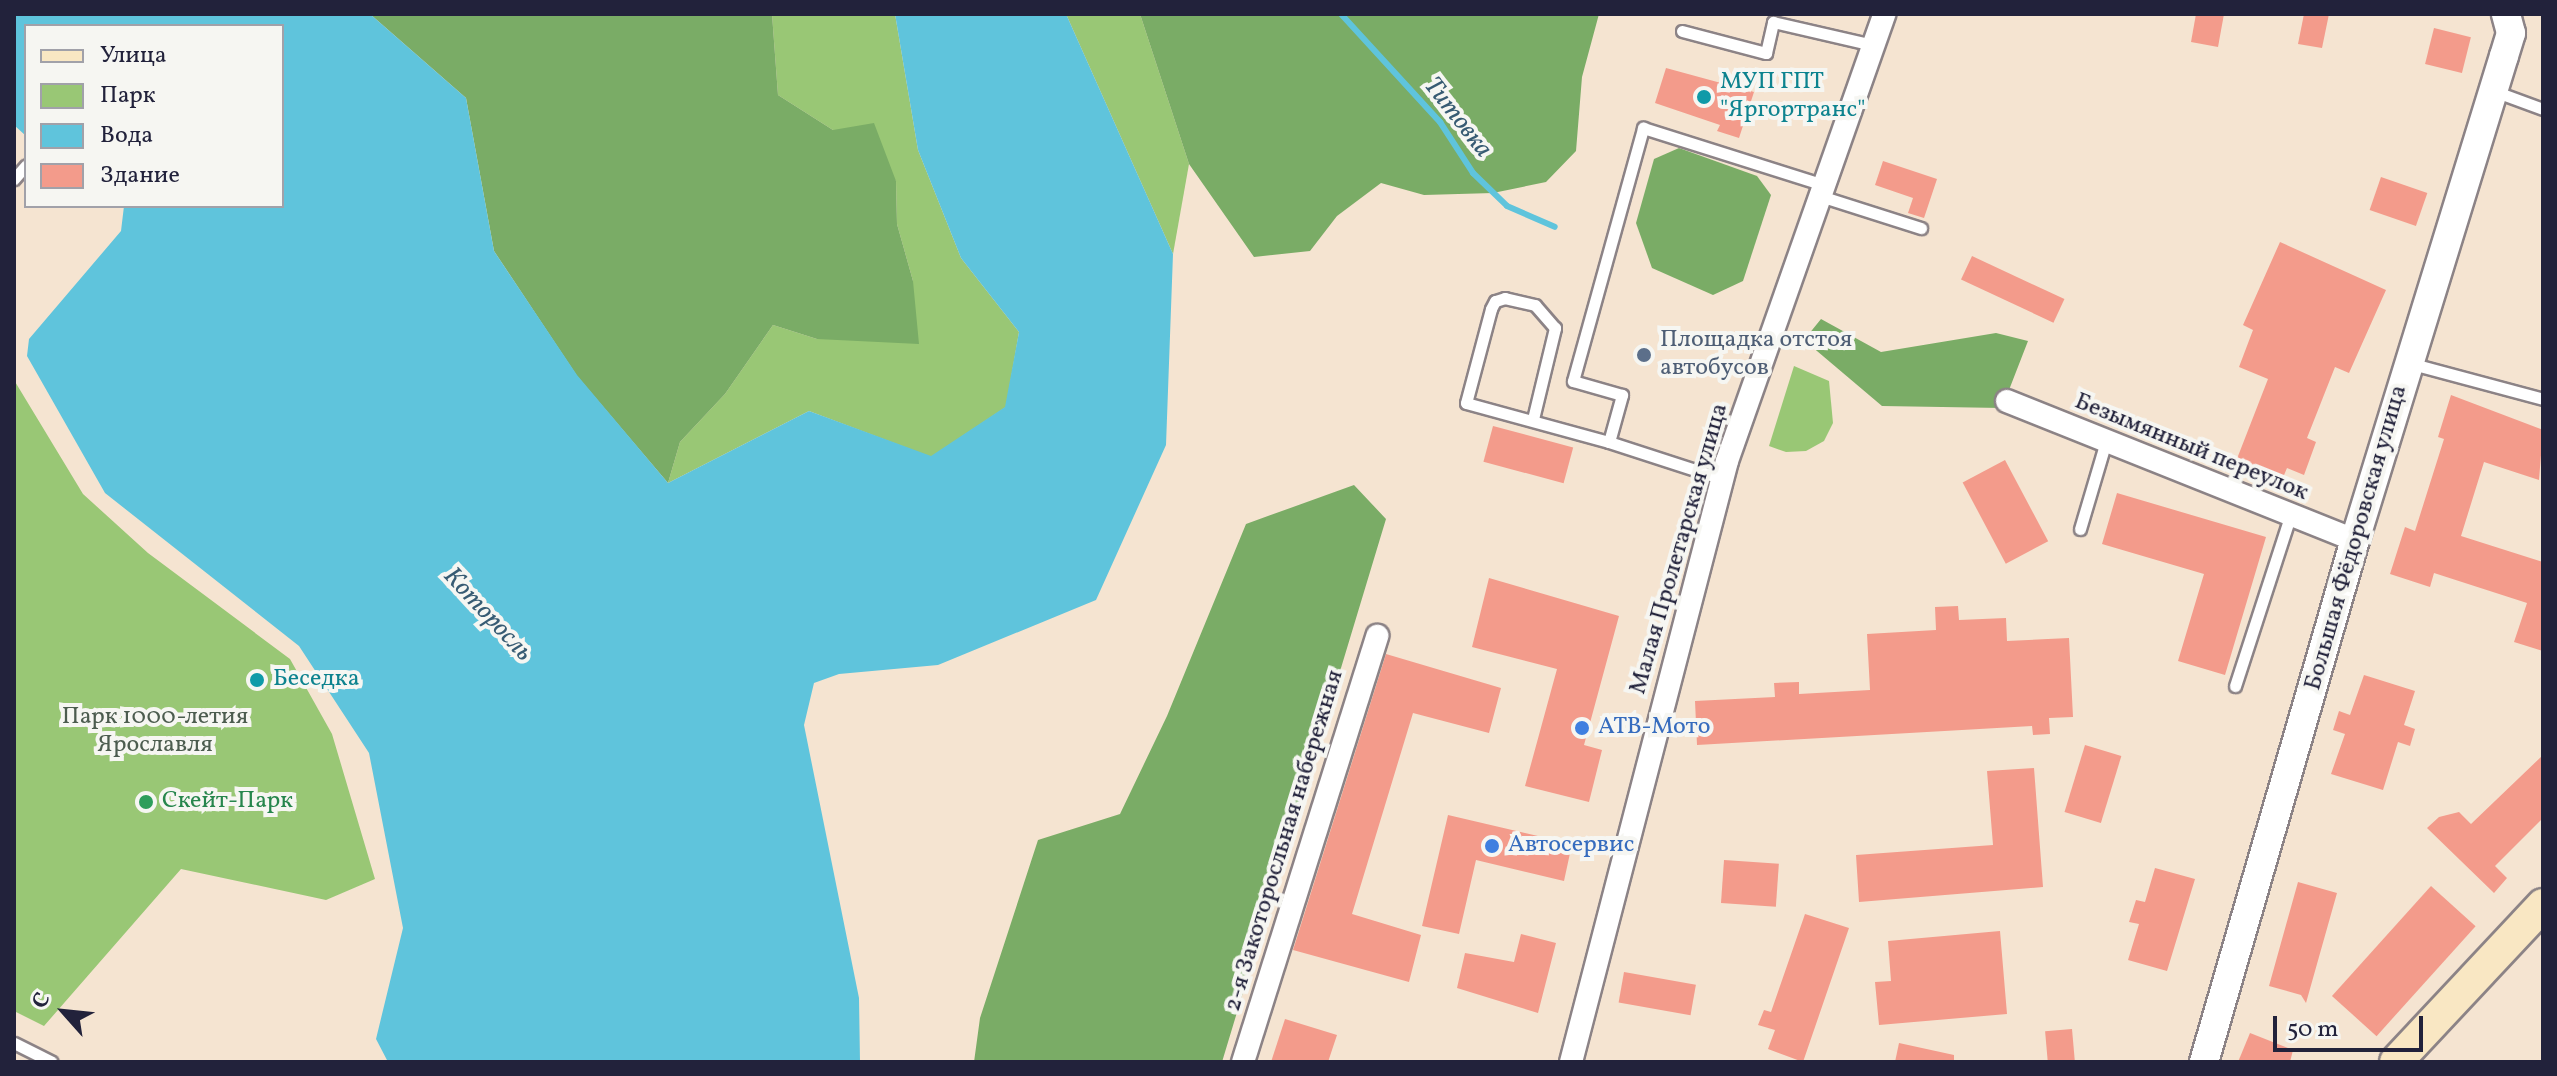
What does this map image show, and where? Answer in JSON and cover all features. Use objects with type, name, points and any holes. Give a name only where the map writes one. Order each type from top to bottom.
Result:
[{"type":"main road","points":[[2396,1062],[2543,905]]},
{"type":"street","name":"Малая Пролетарская улица","points":[[1571,1062],[1723,479],[1884,14]]},
{"type":"street","points":[[2506,14],[2514,14]]},
{"type":"street","name":"Большая Фёдоровская улица","points":[[2204,1062],[2355,540],[2511,33],[2506,14]]},
{"type":"street","name":"Безымянный переулок","points":[[2007,401],[2290,517],[2355,540]]},
{"type":"street","name":"2-я Закоторосльная набережная","points":[[1243,1062],[1377,636]]},
{"type":"lane","points":[[1682,31],[1766,53],[1773,22],[1873,45]]},
{"type":"lane","points":[[2494,91],[2543,109]]},
{"type":"lane","points":[[1609,442],[1622,395],[1573,381],[1643,128],[1921,228]]},
{"type":"lane","points":[[1533,419],[1555,328],[1535,305],[1505,298],[1495,301],[1491,309],[1466,403],[1533,419],[1723,479]]},
{"type":"lane","points":[[2409,363],[2543,399]]},
{"type":"lane","points":[[2080,529],[2106,441]]},
{"type":"lane","points":[[2235,686],[2290,517]]},
{"type":"lane","points":[[14,1043],[52,1062]]},
{"type":"green space","points":[[370,14],[772,14],[778,95],[833,130],[874,123],[896,181],[897,224],[913,281],[919,344],[817,339],[773,325],[725,394],[680,442],[668,483],[577,376],[494,251],[466,98]]},
{"type":"green space","points":[[772,14],[895,14],[918,150],[961,258],[1019,332],[1006,407],[931,457],[809,411],[668,483],[680,442],[725,394],[773,325],[817,339],[913,281],[897,224],[896,181],[833,130],[778,95]]},
{"type":"green space","points":[[1066,14],[1140,14],[1189,164],[1173,254]]},
{"type":"green space","points":[[1140,14],[1599,14],[1582,77],[1576,151],[1546,182],[1493,193],[1424,195],[1381,183],[1337,216],[1310,251],[1254,257],[1189,164]]},
{"type":"green space","points":[[1679,148],[1757,176],[1771,195],[1743,281],[1713,295],[1652,268],[1636,223],[1654,159]]},
{"type":"green space","points":[[1821,319],[1881,352],[1996,333],[2028,341],[2002,408],[1882,406],[1804,340]]},
{"type":"green space","points":[[1794,366],[1829,381],[1833,423],[1824,441],[1806,451],[1786,452],[1769,446]]},
{"type":"green space","name":"Парк 1000-летия Ярославля","points":[[14,380],[83,494],[148,553],[290,659],[332,734],[375,879],[326,900],[181,869],[44,1026],[14,1011]]},
{"type":"green space","points":[[1354,485],[1386,519],[1222,1062],[974,1062],[980,1018],[1038,840],[1120,814],[1167,716],[1246,524]]},
{"type":"water","name":"Которосль","points":[[14,14],[370,14],[466,98],[494,251],[577,375],[668,483],[809,411],[931,456],[1005,407],[1019,332],[961,258],[918,150],[895,14],[1066,14],[1173,254],[1166,445],[1096,600],[938,665],[839,674],[814,683],[804,725],[859,998],[860,1062],[388,1062],[376,1039],[403,928],[369,753],[299,646],[105,493],[27,356],[29,339],[121,231],[124,208],[284,208],[284,24],[24,24],[24,134],[14,125]]},
{"type":"building","points":[[2196,14],[2224,14],[2218,47],[2191,42]]},
{"type":"building","points":[[2304,14],[2329,14],[2322,48],[2298,44]]},
{"type":"building","points":[[2434,28],[2471,37],[2462,73],[2425,64]]},
{"type":"building","name":"МУП ГПТ \"Яргортранс\"","points":[[1666,68],[1754,92],[1739,138],[1717,131],[1720,125],[1655,103]]},
{"type":"building","points":[[1883,161],[1937,179],[1924,218],[1908,213],[1913,198],[1875,185]]},
{"type":"building","points":[[2381,177],[2427,193],[2416,226],[2370,210]]},
{"type":"building","points":[[2280,242],[2386,290],[2349,373],[2335,367],[2307,438],[2316,442],[2304,475],[2287,468],[2279,487],[2233,469],[2268,379],[2239,367],[2253,330],[2243,325]]},
{"type":"building","points":[[1972,256],[2064,299],[2053,323],[1961,280]]},
{"type":"building","points":[[2451,395],[2543,430],[2539,480],[2484,462],[2461,536],[2543,562],[2543,651],[2514,642],[2527,603],[2434,573],[2430,587],[2390,574],[2405,527],[2415,531],[2444,439],[2438,437]]},
{"type":"building","points":[[1493,426],[1573,447],[1564,483],[1483,462]]},
{"type":"building","points":[[2005,460],[2048,541],[2006,564],[1963,483]]},
{"type":"building","points":[[2117,493],[2266,537],[2225,675],[2178,661],[2204,574],[2102,544]]},
{"type":"building","points":[[1489,578],[1619,616],[1584,745],[1602,750],[1589,802],[1525,786],[1557,669],[1472,647]]},
{"type":"building","points":[[1958,606],[1959,620],[2006,618],[2007,641],[2069,638],[2073,717],[2049,718],[2050,734],[2033,735],[2032,726],[1697,745],[1695,701],[1775,697],[1774,683],[1799,682],[1799,694],[1870,690],[1867,634],[1936,630],[1935,607]]},
{"type":"building","points":[[1386,654],[1501,688],[1489,733],[1413,713],[1352,914],[1421,935],[1409,982],[1293,950]]},
{"type":"building","points":[[2364,675],[2415,691],[2404,725],[2415,729],[2410,746],[2398,742],[2383,790],[2331,774],[2345,734],[2333,730],[2339,711],[2350,715]]},
{"type":"building","points":[[2085,745],[2121,756],[2101,823],[2065,812]]},
{"type":"building","points":[[2543,755],[2543,818],[2495,866],[2507,878],[2494,893],[2427,828],[2439,817],[2459,812],[2471,824]]},
{"type":"building","points":[[2034,768],[2043,887],[1859,902],[1856,855],[1993,845],[1987,771]]},
{"type":"building","points":[[1448,815],[1572,844],[1564,881],[1476,860],[1459,934],[1422,926]]},
{"type":"building","points":[[1724,860],[1779,864],[1776,907],[1721,903]]},
{"type":"building","points":[[2155,868],[2195,879],[2167,971],[2128,960],[2139,924],[2129,922],[2136,900],[2145,902]]},
{"type":"building","points":[[2298,882],[2337,893],[2306,1003],[2301,995],[2269,986]]},
{"type":"building","points":[[2431,886],[2476,926],[2377,1036],[2332,996]]},
{"type":"building","points":[[1805,914],[1849,928],[1803,1062],[1768,1049],[1775,1030],[1758,1025],[1764,1010],[1771,1012]]},
{"type":"building","points":[[2000,931],[2007,1014],[1879,1025],[1875,982],[1891,981],[1888,941]]},
{"type":"building","points":[[1521,934],[1556,943],[1538,1013],[1457,988],[1465,953],[1514,962]]},
{"type":"building","points":[[1624,972],[1696,985],[1691,1015],[1619,1003]]},
{"type":"building","points":[[1285,1019],[1337,1035],[1328,1062],[1271,1062]]},
{"type":"building","points":[[2072,1029],[2075,1062],[2048,1062],[2045,1031]]},
{"type":"building","points":[[2250,1033],[2293,1050],[2290,1062],[2238,1062]]},
{"type":"building","points":[[1899,1043],[1954,1055],[1954,1062],[1895,1062]]},
{"type":"waterway","name":"Титовка","points":[[1341,14],[1440,122],[1473,173],[1507,206],[1555,227]]},
{"type":"place","name":"МУП ГПТ \"Яргортранс\"","points":[[1704,97]]},
{"type":"place","name":"Площадка отстоя автобусов","points":[[1644,355]]},
{"type":"place","name":"Беседка","points":[[257,680]]},
{"type":"place","name":"АТВ-Мото","points":[[1582,728]]},
{"type":"place","name":"Скейт-Парк","points":[[146,802]]},
{"type":"place","name":"Автосервис","points":[[1492,846]]}]
